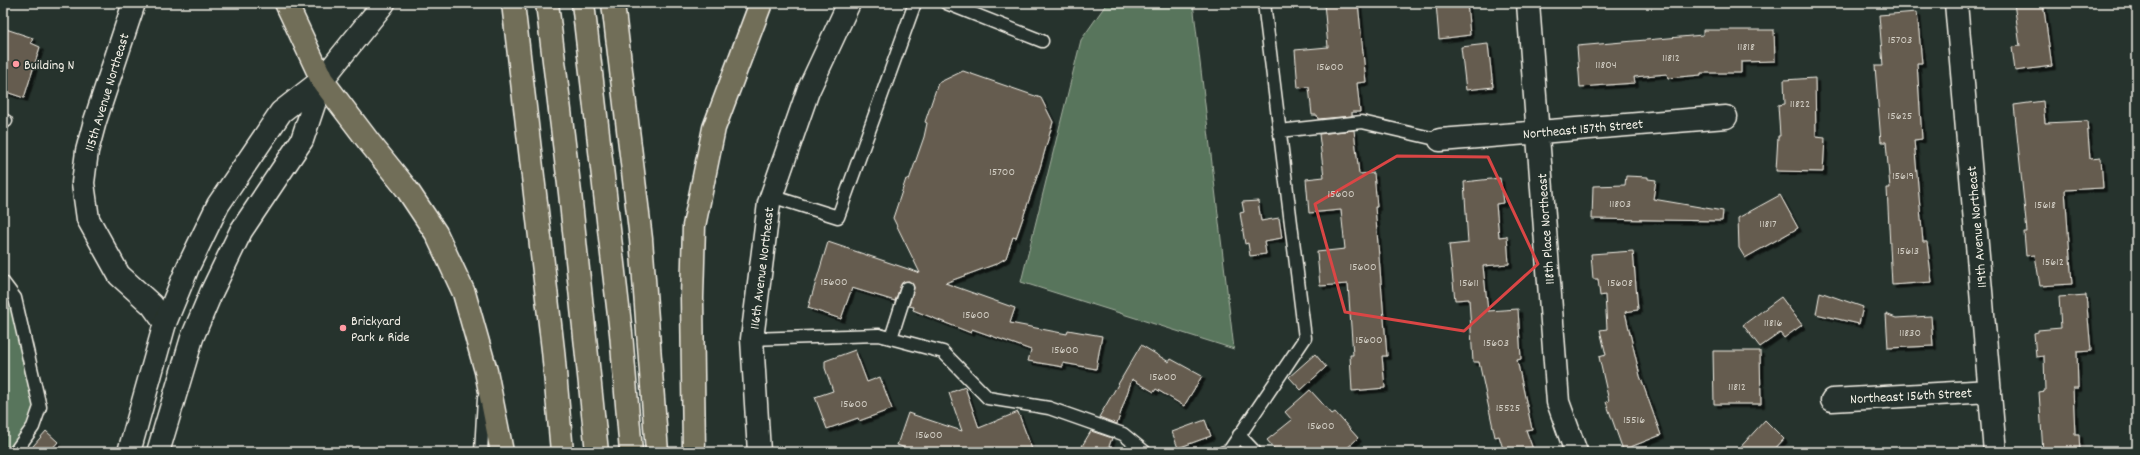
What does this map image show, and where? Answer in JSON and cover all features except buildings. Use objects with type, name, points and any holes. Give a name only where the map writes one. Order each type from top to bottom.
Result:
[{"type":"highway","points":[[286,3],[322,80],[406,188],[436,233],[464,293],[486,371],[502,452]]},
{"type":"highway","points":[[513,3],[553,350],[562,452]]},
{"type":"highway","points":[[547,3],[570,194],[597,452]]},
{"type":"highway","points":[[583,3],[621,333],[631,452]]},
{"type":"highway","points":[[613,3],[641,239],[657,452]]},
{"type":"highway","points":[[694,452],[692,298],[694,226],[714,128],[761,3]]},
{"type":"street","name":"115th Avenue Northeast","points":[[134,3],[95,121],[87,151],[83,183],[88,219],[119,275],[152,305],[165,323]]},
{"type":"street","points":[[129,452],[165,323],[188,266],[218,205],[281,112],[322,80],[384,3]]},
{"type":"street","name":"116th Avenue Northeast","points":[[760,452],[752,339],[763,241],[772,196],[808,91],[850,3]]},
{"type":"street","name":"118th Place Northeast","points":[[1528,3],[1558,402],[1576,452]]},
{"type":"street","name":"119th Avenue Northeast","points":[[1956,3],[1995,452]]},
{"type":"street","points":[[158,452],[192,338],[211,293],[241,231],[302,140],[322,80]]},
{"type":"street","name":"Northeast 157th Street","points":[[1440,140],[1726,117]]},
{"type":"street","name":"Northeast 156th Street","points":[[1832,400],[1990,391]]},
{"type":"lane","points":[[772,196],[838,217],[915,3]]},
{"type":"lane","points":[[946,3],[1042,40]]},
{"type":"lane","points":[[1224,452],[1229,451],[1305,338],[1264,3]]},
{"type":"lane","points":[[1279,131],[1362,122],[1440,140]]},
{"type":"lane","points":[[3,282],[15,298],[40,407],[33,427],[15,452]]},
{"type":"lane","points":[[891,338],[907,288]]},
{"type":"lane","points":[[752,339],[879,335],[943,352],[988,398],[1049,408],[1116,431],[1123,434],[1145,452]]},
{"type":"lane","points":[[481,452],[486,371]]},
{"type":"lane","points":[[1239,436],[1255,452]]},
{"type":"highlighted area","points":[[1397,156],[1488,157],[1538,264],[1464,331],[1345,312],[1315,204]]},
{"type":"shaded area","points":[[2130,3],[2137,3],[2137,56]]},
{"type":"green space","points":[[1107,3],[1193,3],[1234,349],[1021,282],[1081,40]]},
{"type":"green space","points":[[3,282],[15,298],[40,407],[15,452],[3,452]]},
{"type":"place","name":"Building N","points":[[16,64]]},
{"type":"place","name":"Brickyard Park & Ride","points":[[343,328]]}]
